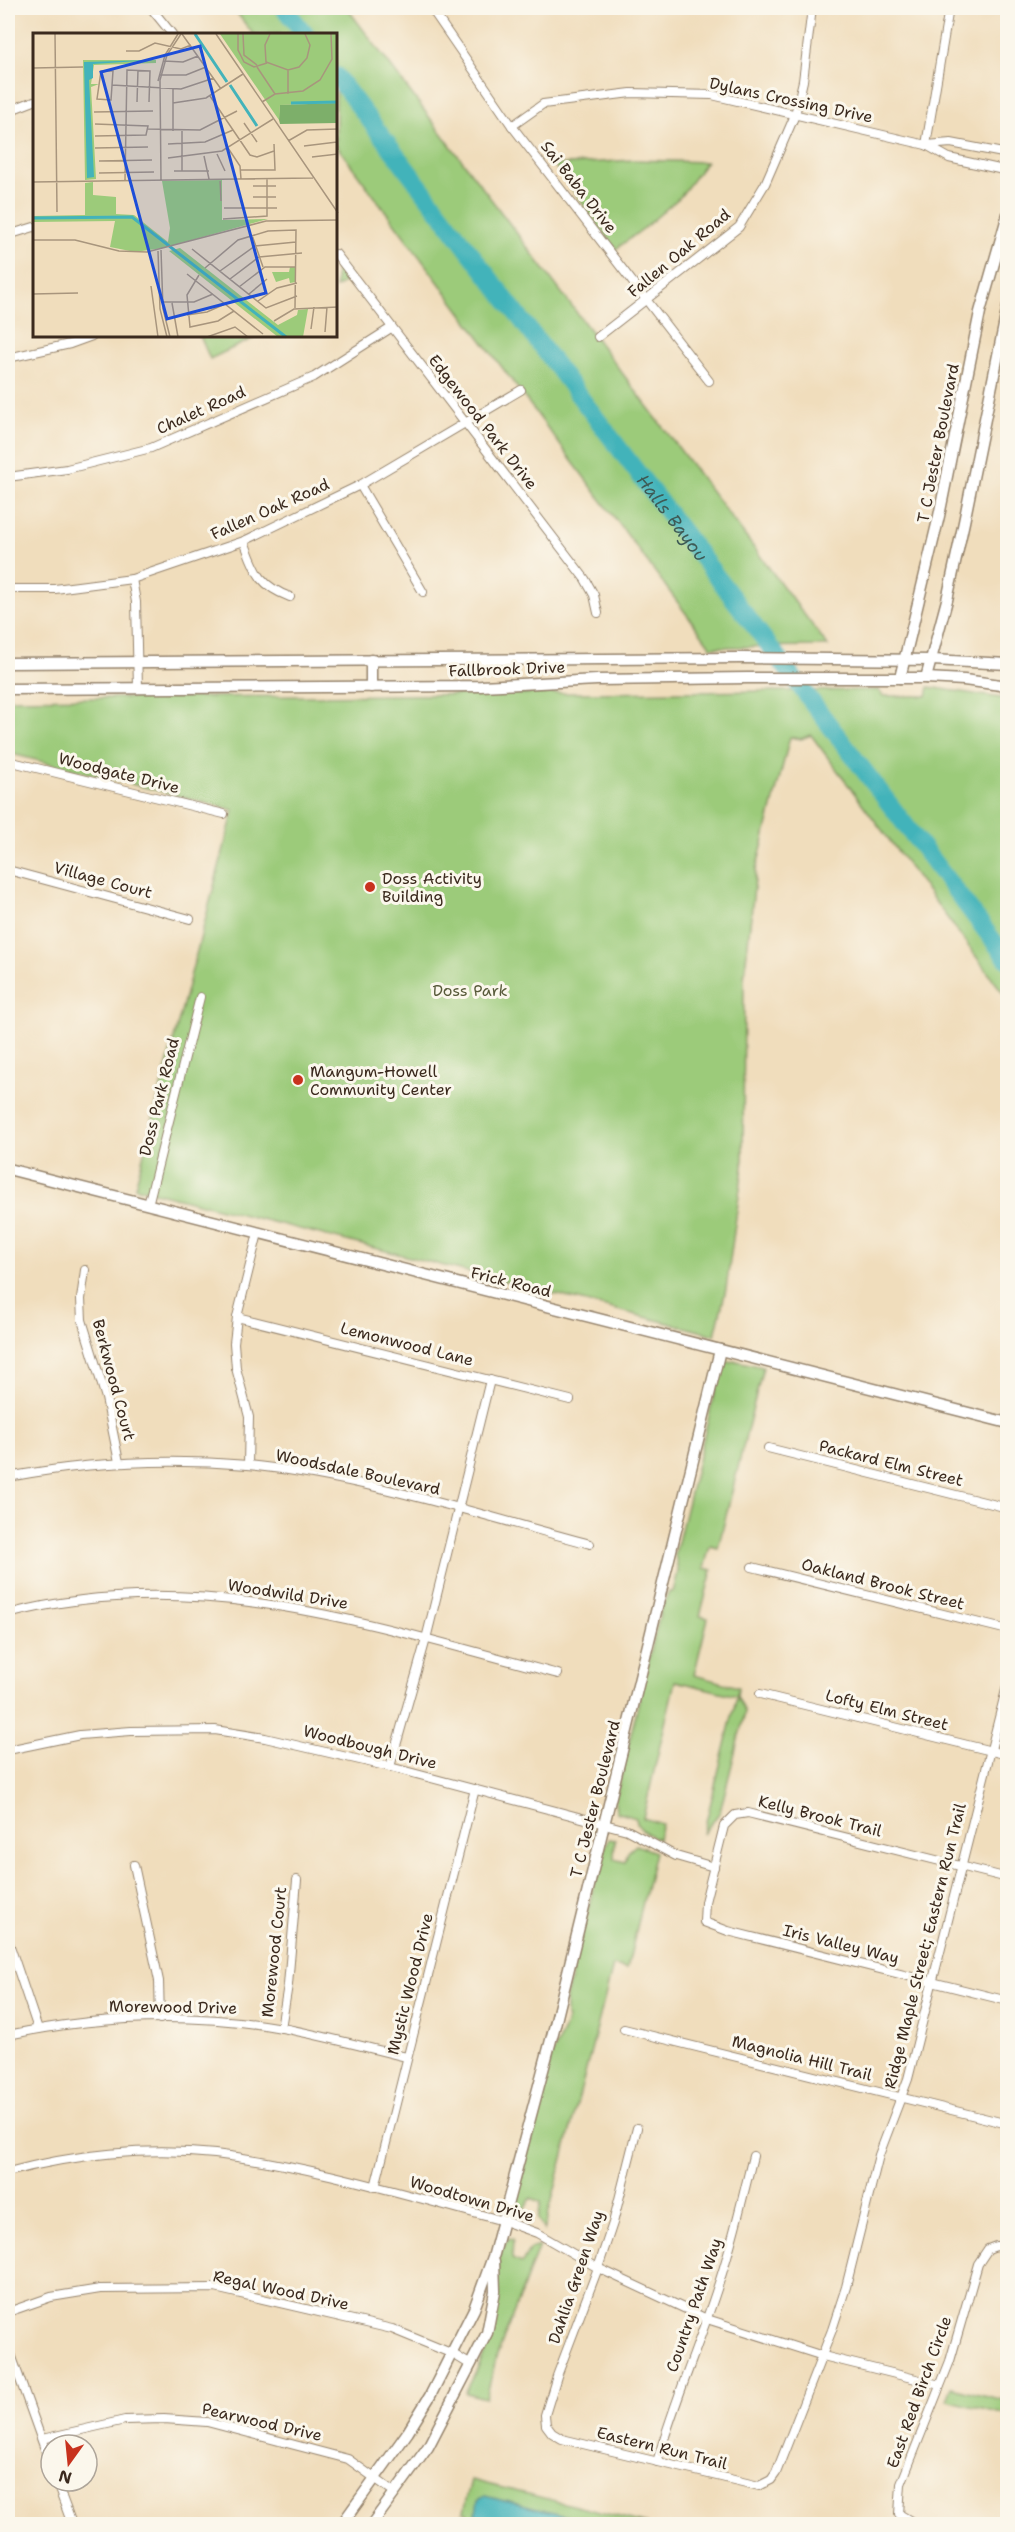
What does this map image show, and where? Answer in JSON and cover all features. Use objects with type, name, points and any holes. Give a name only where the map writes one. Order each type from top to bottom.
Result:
[{"type":"street","points":[[151,8],[170,33]]},
{"type":"street","name":"Sai Baba Drive","points":[[431,8],[512,126],[709,381]]},
{"type":"street","name":"Fallen Oak Road","points":[[598,337],[739,226],[765,184],[795,115],[803,81],[812,8]]},
{"type":"street","points":[[926,145],[949,8]]},
{"type":"street","name":"Dylans Crossing Drive","points":[[512,126],[543,104],[631,93],[712,95],[926,145],[949,158],[1008,171]]},
{"type":"street","points":[[8,111],[33,101]]},
{"type":"street","name":"Dylans Crossing Drive","points":[[926,145],[951,142],[1008,154]]},
{"type":"street","name":"T C Jester Boulevard","points":[[900,678],[939,516],[980,312],[1008,214]]},
{"type":"street","points":[[8,235],[33,227]]},
{"type":"street","name":"Edgewood Park Drive","points":[[338,257],[585,579],[594,595],[598,613]]},
{"type":"street","points":[[926,678],[964,522],[1008,306]]},
{"type":"street","name":"Chalet Road","points":[[8,477],[68,469],[151,448],[314,377],[391,328]]},
{"type":"street","points":[[8,357],[70,344],[86,338]]},
{"type":"street","name":"Fallen Oak Road","points":[[8,589],[56,589],[132,579],[244,541],[360,485],[521,390]]},
{"type":"street","points":[[360,485],[423,592]]},
{"type":"street","points":[[244,541],[260,579],[268,587],[290,597]]},
{"type":"street","points":[[132,579],[136,602],[138,688]]},
{"type":"street","name":"Fallbrook Drive","points":[[8,663],[821,658],[1008,664]]},
{"type":"street","points":[[597,659],[597,680]]},
{"type":"street","points":[[371,660],[371,687]]},
{"type":"street","name":"Fallbrook Drive","points":[[8,689],[481,686],[597,680],[747,678],[926,678],[1008,686]]},
{"type":"street","name":"Woodgate Drive","points":[[8,761],[224,814]]},
{"type":"street","name":"Village Court","points":[[8,870],[190,919]]},
{"type":"street","name":"Doss Park Road","points":[[148,1205],[200,997]]},
{"type":"street","name":"Frick Road","points":[[8,1169],[1008,1423]]},
{"type":"street","points":[[248,1466],[249,1417],[234,1352],[237,1317],[258,1233]]},
{"type":"street","name":"Berkwood Court","points":[[85,1270],[81,1299],[82,1320],[106,1398],[119,1462]]},
{"type":"street","name":"Lemonwood Lane","points":[[237,1317],[570,1400]]},
{"type":"street","name":"T C Jester Boulevard","points":[[342,2524],[408,2432],[453,2354],[474,2309],[494,2254],[555,2025],[720,1350]]},
{"type":"street","points":[[390,1767],[426,1639],[490,1380]]},
{"type":"street","name":"Packard Elm Street","points":[[768,1448],[1008,1508]]},
{"type":"street","name":"Woodsdale Boulevard","points":[[8,1477],[63,1467],[119,1462],[248,1466],[344,1481],[590,1544]]},
{"type":"street","name":"Oakland Brook Street","points":[[752,1567],[1008,1630]]},
{"type":"street","name":"Woodwild Drive","points":[[8,1614],[40,1605],[117,1597],[200,1596],[296,1608],[347,1618],[558,1674]]},
{"type":"street","name":"Ridge Maple Street; Eastern Run Trail","points":[[766,2484],[777,2473],[823,2356],[846,2286],[879,2155],[902,2098],[1008,1682]]},
{"type":"street","name":"Lofty Elm Street","points":[[760,1694],[1008,1755]]},
{"type":"street","name":"Woodbough Drive","points":[[8,1750],[80,1735],[151,1730],[214,1730],[265,1738],[390,1767],[603,1823],[627,1830],[676,1856],[714,1867]]},
{"type":"street","name":"Mystic Wood Drive","points":[[375,2187],[475,1789]]},
{"type":"street","name":"Kelly Brook Trail","points":[[704,1922],[705,1902],[724,1826],[735,1815],[748,1813],[1008,1878]]},
{"type":"street","points":[[134,1865],[159,1981],[160,2019]]},
{"type":"street","name":"Morewood Court","points":[[281,2028],[288,1985],[297,1880]]},
{"type":"street","name":"Iris Valley Way","points":[[704,1922],[728,1932],[1008,2001]]},
{"type":"street","points":[[8,1940],[38,2029]]},
{"type":"street","name":"Morewood Drive","points":[[8,2036],[38,2029],[108,2020],[160,2019],[232,2022],[281,2028],[407,2056]]},
{"type":"street","name":"Magnolia Hill Trail","points":[[624,2029],[1008,2124]]},
{"type":"street","name":"Dahlia Green Way","points":[[552,2433],[546,2425],[545,2415],[613,2223],[637,2128]]},
{"type":"street","name":"Woodtown Drive","points":[[8,2172],[84,2157],[134,2152],[183,2152],[266,2162],[375,2187],[504,2221],[537,2233],[598,2268],[707,2319],[823,2356],[940,2385]]},
{"type":"street","name":"Country Path Way","points":[[657,2462],[672,2409],[707,2319],[735,2231],[753,2156]]},
{"type":"street","name":"East Red Birch Circle","points":[[916,2524],[898,2514],[901,2484],[958,2337],[978,2264],[988,2249],[996,2246],[1008,2248]]},
{"type":"street","name":"T C Jester Boulevard","points":[[372,2524],[428,2447],[487,2333],[495,2291],[494,2254]]},
{"type":"street","name":"Regal Wood Drive","points":[[8,2312],[51,2298],[100,2289],[216,2288],[392,2329],[453,2354],[471,2365]]},
{"type":"street","points":[[8,2346],[40,2433]]},
{"type":"street","name":"Pearwood Drive","points":[[68,2433],[125,2420],[164,2419],[207,2422],[348,2458],[394,2492]]},
{"type":"street","name":"Eastern Run Trail","points":[[552,2433],[562,2439],[751,2486],[766,2484]]},
{"type":"street","points":[[60,2493],[72,2524]]},
{"type":"green space","points":[[233,8],[347,8],[828,646],[711,647],[338,148],[338,33],[252,33]]},
{"type":"green space","points":[[634,160],[706,162],[680,197],[616,249],[554,165]]},
{"type":"green space","points":[[338,263],[350,278],[338,287]]},
{"type":"green space","points":[[201,338],[254,338],[210,359]]},
{"type":"green space","name":"Doss Park","points":[[929,687],[1007,699],[1007,998],[811,735],[801,739],[790,737],[756,870],[744,979],[743,1167],[726,1289],[715,1335],[135,1187],[234,810],[8,753],[8,699],[878,690],[883,696],[927,696]]},
{"type":"green space","points":[[737,1361],[763,1367],[718,1548],[710,1546],[704,1568],[712,1570],[700,1616],[708,1618],[694,1675],[738,1687],[737,1696],[675,1681],[643,1818],[662,1824],[658,1839],[641,1829],[636,1818],[616,1812],[615,1800],[661,1609],[669,1592],[673,1592],[678,1572],[675,1554],[721,1367],[726,1362]]},
{"type":"green space","points":[[737,1696],[745,1712],[720,1812],[703,1834]]},
{"type":"green space","points":[[609,1839],[615,1840],[614,1859],[625,1862],[628,1852],[636,1845],[655,1852],[627,1969],[613,1966],[544,2231],[538,2219],[541,2202],[531,2198],[524,2210],[517,2206],[516,2200],[551,2057],[568,2018],[566,2017],[566,1997],[602,1853]]},
{"type":"green space","points":[[508,2239],[513,2240],[512,2259],[522,2263],[530,2249],[539,2246],[496,2359],[486,2398],[465,2393],[489,2341],[493,2321],[496,2272],[502,2249]]},
{"type":"green space","points":[[952,2387],[1007,2401],[1007,2415],[947,2400]]},
{"type":"green space","points":[[471,2480],[648,2524],[464,2524],[467,2513],[463,2512]]},
{"type":"water","points":[[485,2496],[598,2524],[533,2526],[498,2523],[484,2519],[476,2513],[478,2501]]},
{"type":"waterway","name":"Halls Bayou","points":[[284,8],[304,33]]},
{"type":"waterway","name":"Halls Bayou","points":[[338,79],[1008,960]]},
{"type":"place","name":"Doss Activity Building","points":[[370,887]]},
{"type":"place","name":"Mangum-Howell Community Center","points":[[298,1080]]}]
